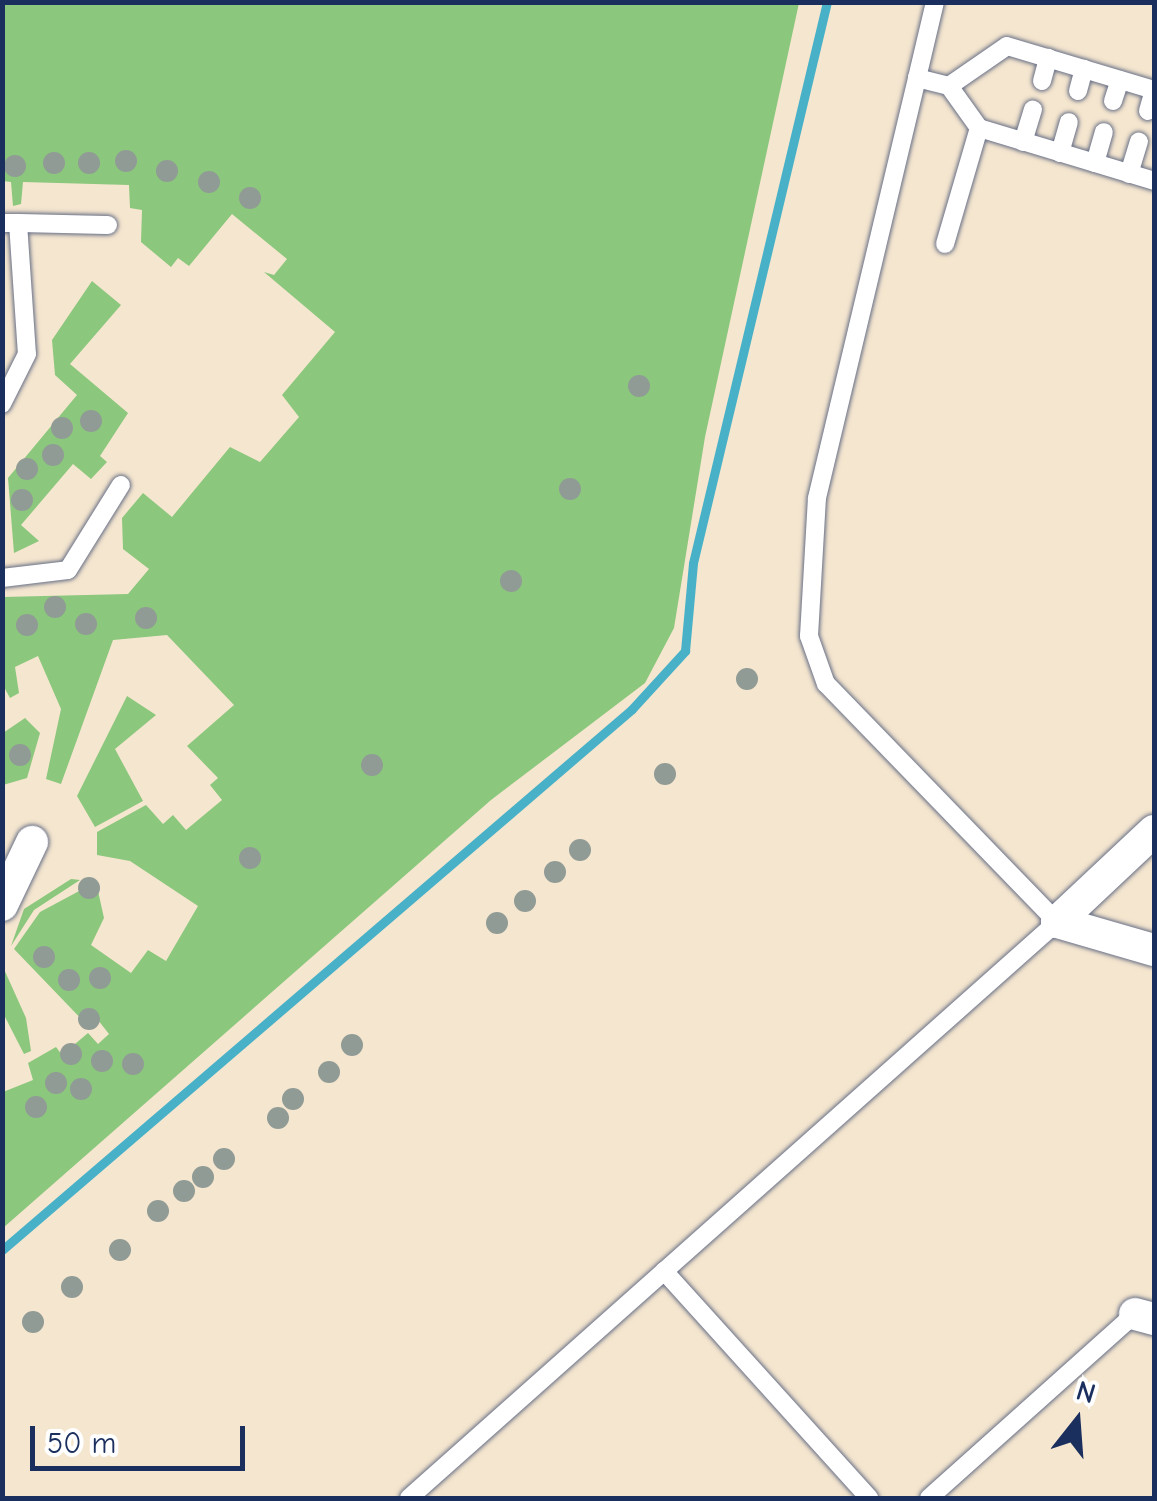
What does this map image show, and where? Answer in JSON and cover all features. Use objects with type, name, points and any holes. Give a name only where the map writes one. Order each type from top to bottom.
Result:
[{"type":"street","points":[[1057,922],[1154,830]]},
{"type":"street","points":[[2,904],[32,842]]},
{"type":"street","points":[[1057,922],[1154,950]]},
{"type":"lane","points":[[409,1498],[1057,922],[826,684],[809,636],[817,498],[935,2]]},
{"type":"lane","points":[[948,86],[1007,46],[1154,90],[1148,111]]},
{"type":"lane","points":[[1042,82],[1048,58]]},
{"type":"lane","points":[[1078,92],[1084,69]]},
{"type":"lane","points":[[918,78],[948,86],[979,128],[1154,181]]},
{"type":"lane","points":[[1113,101],[1120,80]]},
{"type":"lane","points":[[1024,142],[1033,110]]},
{"type":"lane","points":[[1060,153],[1070,122]]},
{"type":"lane","points":[[944,244],[979,128]]},
{"type":"lane","points":[[1095,163],[1104,132]]},
{"type":"lane","points":[[1129,174],[1138,142]]},
{"type":"lane","points":[[2,404],[28,354],[10,223],[108,225]]},
{"type":"lane","points":[[2,578],[68,570],[121,485]]},
{"type":"lane","points":[[664,1272],[869,1498]]},
{"type":"lane","points":[[929,1498],[1145,1316]]},
{"type":"green space","points":[[3,2],[799,3],[705,437],[674,628],[645,683],[491,800],[3,1228],[3,1092],[33,1080],[28,1063],[56,1047],[62,1055],[88,1033],[98,1044],[109,1034],[98,1020],[89,1027],[14,949],[40,912],[96,882],[104,918],[91,945],[131,973],[148,950],[166,961],[198,906],[130,861],[97,855],[97,832],[146,805],[163,824],[173,815],[186,830],[222,800],[210,785],[218,778],[187,746],[234,705],[167,635],[113,640],[61,784],[46,779],[61,709],[38,656],[15,667],[19,693],[10,698],[4,687],[3,597],[128,594],[149,569],[123,549],[122,518],[143,493],[172,517],[230,447],[260,462],[299,417],[282,395],[335,332],[264,272],[274,275],[287,259],[232,214],[189,266],[178,258],[171,267],[141,242],[142,210],[130,208],[129,185],[23,182],[21,204],[13,206],[11,182],[3,181]]},
{"type":"green space","points":[[92,281],[121,305],[70,364],[128,413],[100,456],[107,462],[91,479],[73,464],[21,525],[39,541],[14,553],[8,478],[77,395],[55,375],[52,340]]},
{"type":"green space","points":[[127,696],[156,715],[115,749],[143,801],[95,827],[77,796]]},
{"type":"green space","points":[[25,718],[40,733],[27,778],[3,785],[3,733]]},
{"type":"green space","points":[[71,879],[80,880],[34,910],[11,946],[24,909]]},
{"type":"green space","points":[[3,967],[26,1018],[31,1051],[24,1054],[3,1013]]},
{"type":"waterway","points":[[2,1250],[632,709],[685,651],[693,563],[827,2]]}]
